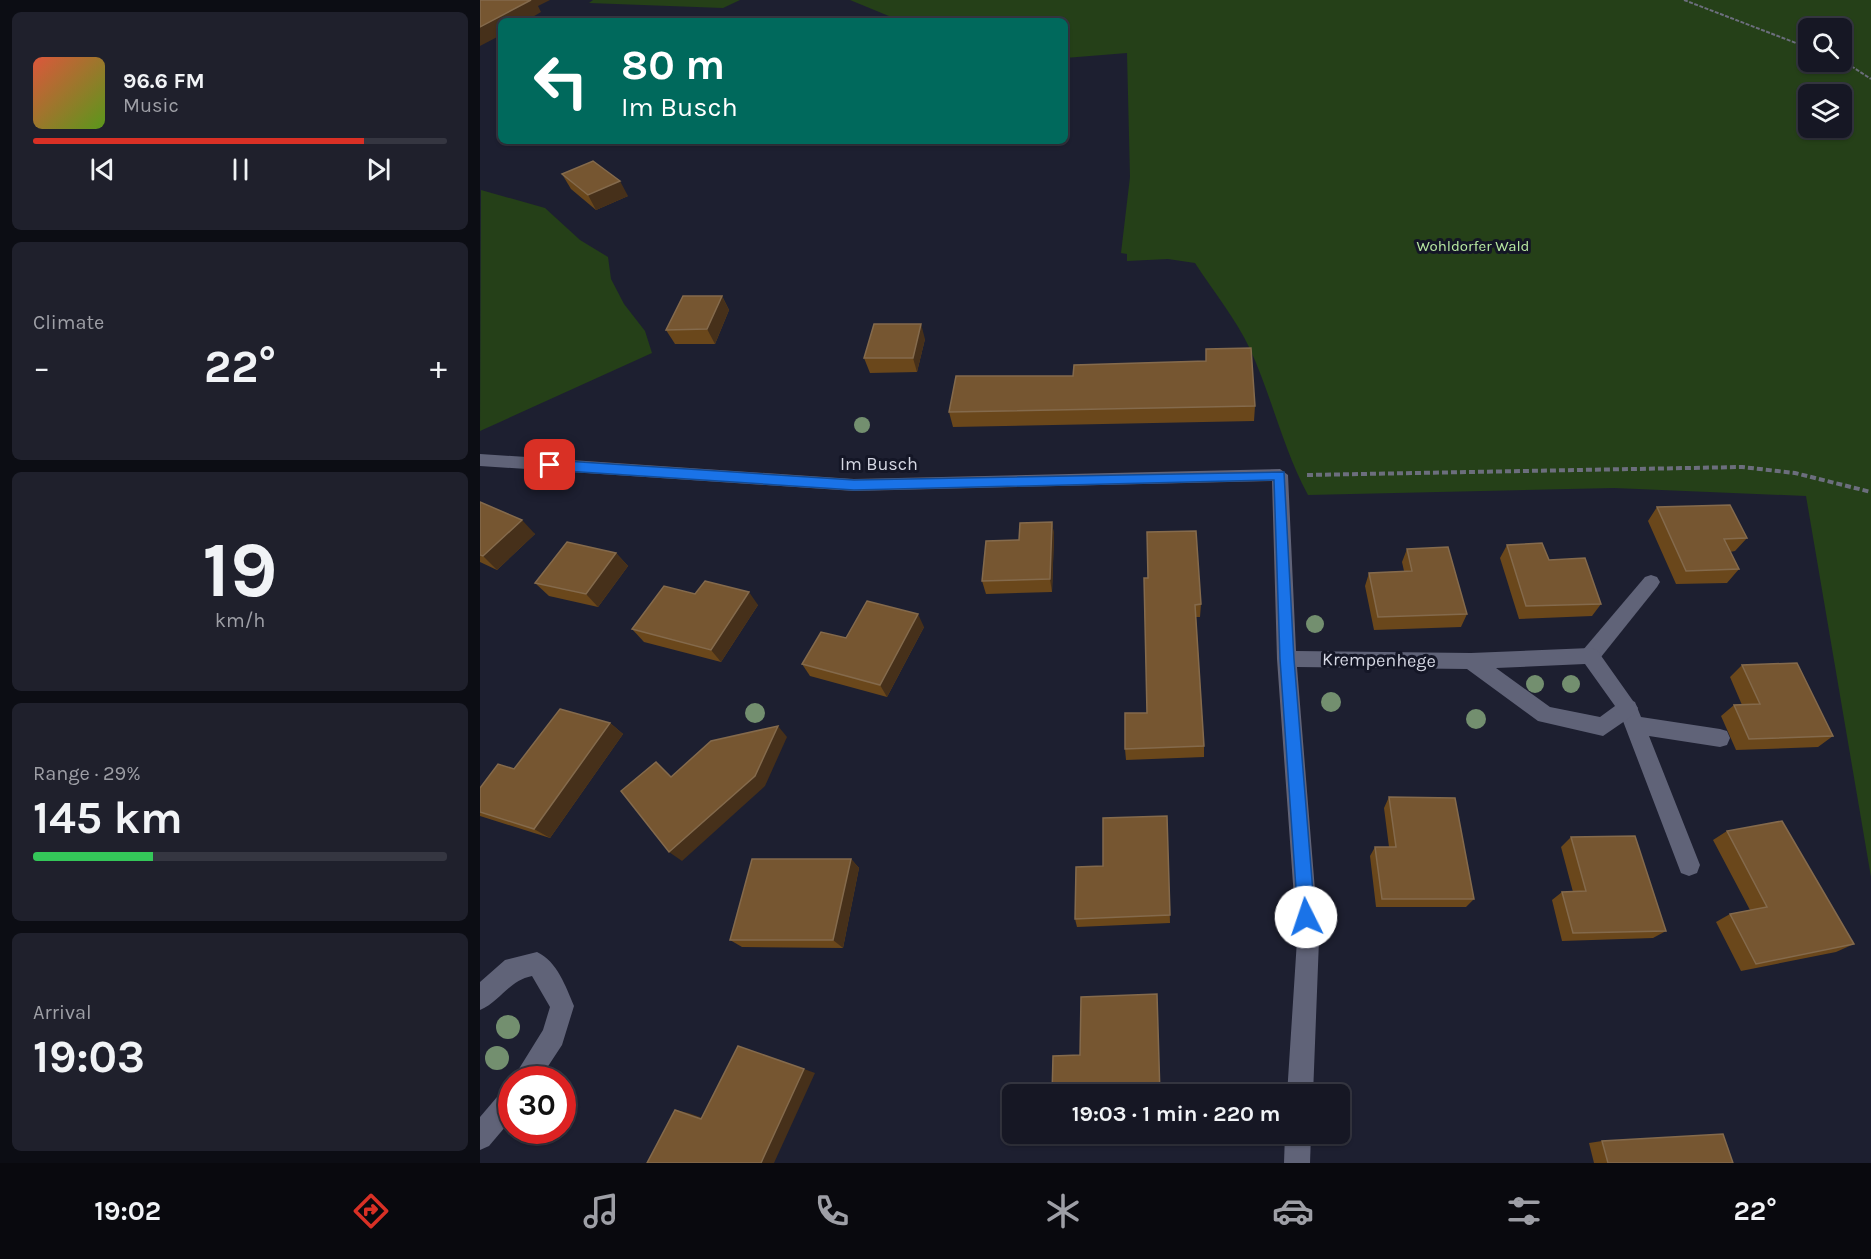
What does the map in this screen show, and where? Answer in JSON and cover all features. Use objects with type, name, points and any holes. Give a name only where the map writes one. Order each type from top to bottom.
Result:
[{"type":"street","name":"Im Busch","points":[[480,460],[854,485],[1280,475]]},
{"type":"street","points":[[1280,475],[1287,659],[1308,940],[1301,1084]]},
{"type":"street","points":[[1651,582],[1590,656],[1632,716],[1689,865]]},
{"type":"street","name":"Krempenhege","points":[[1287,659],[1471,661],[1590,656]]},
{"type":"street","points":[[1471,661],[1545,715],[1603,727],[1632,716],[1720,738]]},
{"type":"street","points":[[480,998],[513,968],[537,964],[549,979],[562,1006],[553,1036],[533,1066]]},
{"type":"street","points":[[480,1137],[498,1116]]},
{"type":"street","points":[[1297,1163],[1298,1144]]},
{"type":"path","points":[[1684,0],[1798,44]]},
{"type":"path","points":[[1852,67],[1871,79]]},
{"type":"path","points":[[1280,475],[1742,468],[1795,473],[1871,492]]},
{"type":"green space","points":[[593,0],[740,0],[723,8],[589,3]]},
{"type":"green space","name":"Wohldorfer Wald","points":[[850,0],[1871,0],[1871,877],[1806,496],[1614,488],[1308,495],[1291,460],[1250,349],[1195,263],[1168,259],[1127,261],[1127,254],[1121,253],[1130,177],[1127,53],[1068,58],[1068,18],[894,18]]},
{"type":"green space","points":[[481,190],[545,208],[580,240],[608,257],[611,279],[624,304],[645,331],[652,353],[480,431]]},
{"type":"building","points":[[480,0],[531,0],[480,27]]},
{"type":"building","points":[[593,161],[620,181],[588,195],[562,174]]},
{"type":"building","points":[[683,296],[722,296],[707,329],[666,330]]},
{"type":"building","points":[[874,324],[921,324],[913,358],[864,358]]},
{"type":"building","points":[[1251,348],[1255,406],[949,412],[956,376],[1073,376],[1074,365],[1206,361],[1206,349]]},
{"type":"building","points":[[480,502],[522,520],[483,556],[480,555]]},
{"type":"building","points":[[1730,505],[1747,538],[1724,539],[1739,569],[1686,571],[1657,507]]},
{"type":"building","points":[[1052,522],[1050,579],[982,581],[986,541],[1019,540],[1020,523]]},
{"type":"building","points":[[1196,531],[1201,604],[1195,605],[1204,746],[1125,749],[1125,713],[1147,713],[1144,578],[1148,578],[1147,532]]},
{"type":"building","points":[[567,542],[616,553],[586,594],[535,583]]},
{"type":"building","points":[[1542,543],[1549,560],[1585,558],[1601,604],[1526,606],[1507,545]]},
{"type":"building","points":[[1448,547],[1467,614],[1378,617],[1369,573],[1412,571],[1407,549]]},
{"type":"building","points":[[705,581],[749,592],[711,650],[632,629],[664,586],[695,594]]},
{"type":"building","points":[[867,601],[918,614],[880,685],[802,664],[821,632],[846,638]]},
{"type":"building","points":[[1797,663],[1833,736],[1749,739],[1734,705],[1760,704],[1742,665]]},
{"type":"building","points":[[560,709],[610,723],[534,829],[480,812],[480,788],[498,764],[514,769]]},
{"type":"building","points":[[778,726],[755,776],[669,852],[621,791],[656,762],[671,777],[711,741]]},
{"type":"building","points":[[1389,797],[1455,798],[1474,899],[1382,899],[1375,847],[1396,847]]},
{"type":"building","points":[[1167,816],[1170,915],[1075,919],[1076,867],[1103,866],[1103,818]]},
{"type":"building","points":[[1782,821],[1854,944],[1756,964],[1730,914],[1767,907],[1727,831]]},
{"type":"building","points":[[1635,836],[1666,931],[1573,933],[1562,892],[1586,891],[1571,837]]},
{"type":"building","points":[[752,859],[851,859],[833,940],[730,940]]},
{"type":"building","points":[[1157,994],[1160,1084],[1052,1084],[1053,1056],[1080,1055],[1081,997]]},
{"type":"building","points":[[738,1046],[804,1069],[761,1163],[647,1163],[675,1110],[701,1119]]},
{"type":"building","points":[[1723,1134],[1733,1163],[1608,1163],[1602,1141]]},
{"type":"route","points":[[550,465],[854,485],[1280,475],[1287,659],[1306,917]]}]
